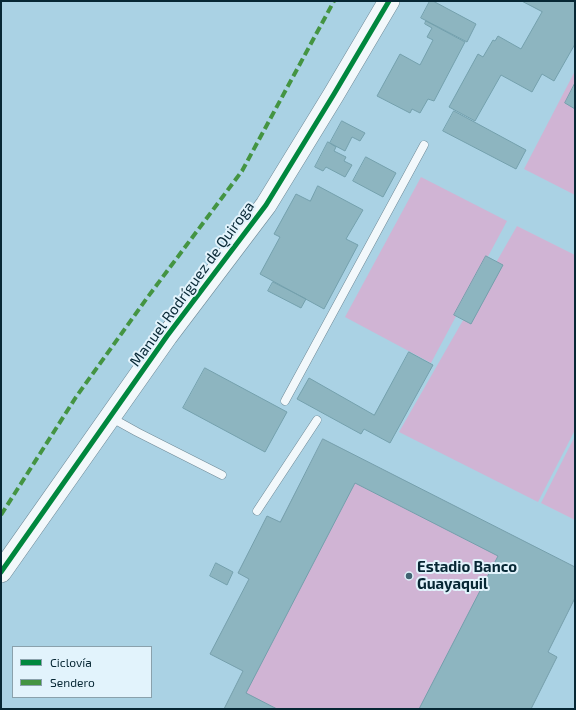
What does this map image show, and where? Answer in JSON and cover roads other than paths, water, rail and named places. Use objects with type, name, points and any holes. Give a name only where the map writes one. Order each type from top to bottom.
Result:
[{"type":"street","name":"Manuel Rodríguez de Quiroga","points":[[1,572],[167,336],[266,205],[389,1]]},
{"type":"lane","points":[[285,401],[424,145]]},
{"type":"lane","points":[[110,417],[222,476]]},
{"type":"lane","points":[[257,511],[317,420]]},
{"type":"place","name":"Estadio Banco Guayaquil","points":[[409,576]]}]
